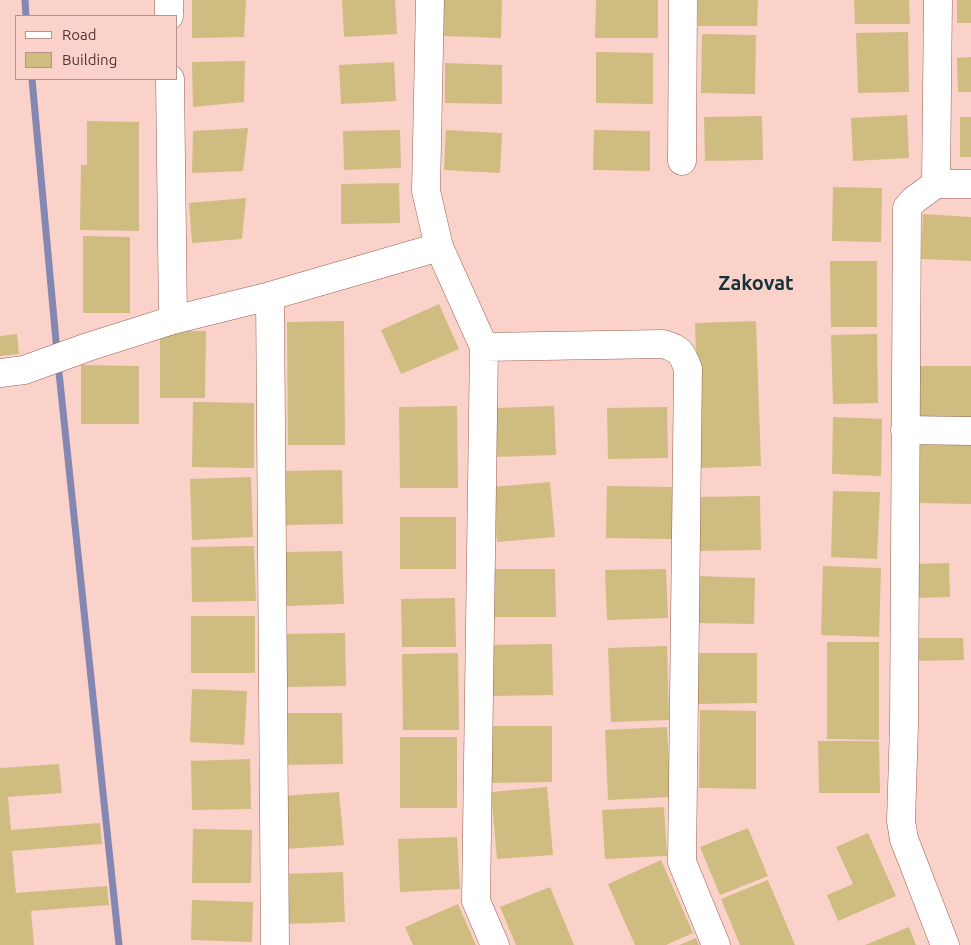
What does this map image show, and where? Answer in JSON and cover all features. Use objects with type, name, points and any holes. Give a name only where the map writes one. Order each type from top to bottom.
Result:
[{"type":"street","points":[[169,0],[169,15]]},
{"type":"street","points":[[430,0],[426,192],[439,247],[484,347],[476,901],[495,945]]},
{"type":"street","points":[[682,161],[683,0]]},
{"type":"street","points":[[936,184],[938,0]]},
{"type":"street","points":[[170,80],[173,320]]},
{"type":"street","points":[[945,945],[904,839],[901,821],[904,725],[907,208],[914,200],[936,184],[971,184]]},
{"type":"street","points":[[0,373],[24,370],[173,320],[270,296],[439,247]]},
{"type":"street","points":[[270,296],[276,945]]},
{"type":"street","points":[[484,347],[663,344],[676,348],[684,356],[688,369],[688,379],[682,862],[716,945]]},
{"type":"street","points":[[905,430],[971,431]]},
{"type":"building","points":[[192,0],[246,0],[244,37],[192,38]]},
{"type":"building","points":[[342,0],[395,0],[397,34],[344,37]]},
{"type":"building","points":[[444,0],[502,0],[501,38],[443,36]]},
{"type":"building","points":[[596,0],[658,0],[658,38],[595,38]]},
{"type":"building","points":[[698,0],[758,0],[757,26],[698,26]]},
{"type":"building","points":[[854,0],[909,0],[910,24],[855,24]]},
{"type":"building","points":[[957,0],[971,0],[971,23],[957,23]]},
{"type":"building","points":[[908,32],[909,92],[858,93],[856,33]]},
{"type":"building","points":[[702,34],[756,35],[755,94],[701,93]]},
{"type":"building","points":[[596,52],[653,53],[653,104],[596,103]]},
{"type":"building","points":[[971,57],[971,92],[958,92],[957,58]]},
{"type":"building","points":[[245,61],[244,102],[193,107],[192,62]]},
{"type":"building","points":[[394,62],[396,101],[341,104],[339,65]]},
{"type":"building","points":[[445,63],[502,65],[502,104],[445,103]]},
{"type":"building","points":[[907,115],[909,158],[853,161],[851,118]]},
{"type":"building","points":[[762,116],[763,160],[705,161],[704,117]]},
{"type":"building","points":[[960,117],[971,117],[971,157],[960,157]]},
{"type":"building","points":[[87,121],[139,122],[139,231],[80,230],[81,165],[87,165]]},
{"type":"building","points":[[248,128],[243,171],[192,173],[193,131]]},
{"type":"building","points":[[400,130],[401,168],[344,170],[343,131]]},
{"type":"building","points":[[446,130],[502,133],[500,173],[444,170]]},
{"type":"building","points":[[594,130],[650,131],[650,171],[593,170]]},
{"type":"building","points":[[399,183],[400,223],[341,224],[341,184]]},
{"type":"building","points":[[833,187],[882,188],[881,242],[832,241]]},
{"type":"building","points":[[246,198],[242,239],[192,243],[189,203]]},
{"type":"building","points":[[923,214],[971,217],[971,261],[921,259]]},
{"type":"building","points":[[83,236],[130,237],[130,313],[83,313]]},
{"type":"building","points":[[830,261],[877,261],[877,327],[831,327]]},
{"type":"building","points":[[439,304],[459,349],[401,374],[381,330]]},
{"type":"building","points":[[344,321],[345,445],[288,445],[287,322]]},
{"type":"building","points":[[756,321],[761,466],[700,468],[695,323]]},
{"type":"building","points":[[160,331],[206,331],[205,398],[160,398]]},
{"type":"building","points":[[17,334],[19,354],[0,356],[0,336]]},
{"type":"building","points":[[877,334],[878,403],[833,404],[831,335]]},
{"type":"building","points":[[81,365],[139,366],[139,424],[81,424]]},
{"type":"building","points":[[919,366],[971,366],[971,420],[918,420]]},
{"type":"building","points":[[193,402],[254,403],[254,468],[192,467]]},
{"type":"building","points":[[457,406],[458,488],[400,488],[399,407]]},
{"type":"building","points":[[554,406],[556,455],[495,457],[494,408]]},
{"type":"building","points":[[667,407],[668,458],[608,459],[607,408]]},
{"type":"building","points":[[833,417],[882,419],[881,476],[832,474]]},
{"type":"building","points":[[919,444],[971,444],[971,504],[919,503]]},
{"type":"building","points":[[342,470],[343,524],[285,525],[284,471]]},
{"type":"building","points":[[251,477],[253,537],[192,540],[190,479]]},
{"type":"building","points":[[550,482],[555,537],[497,542],[492,487]]},
{"type":"building","points":[[607,486],[673,487],[672,539],[606,538]]},
{"type":"building","points":[[833,491],[880,492],[877,559],[831,557]]},
{"type":"building","points":[[760,496],[761,550],[698,551],[697,497]]},
{"type":"building","points":[[400,517],[456,517],[456,569],[400,569]]},
{"type":"building","points":[[254,546],[256,601],[192,602],[191,547]]},
{"type":"building","points":[[342,551],[344,604],[286,606],[284,552]]},
{"type":"building","points":[[949,563],[950,597],[915,598],[914,564]]},
{"type":"building","points":[[823,566],[881,568],[879,637],[821,635]]},
{"type":"building","points":[[493,569],[555,569],[556,617],[493,617]]},
{"type":"building","points":[[666,569],[668,618],[607,620],[605,570]]},
{"type":"building","points":[[699,576],[755,578],[754,624],[698,623]]},
{"type":"building","points":[[455,598],[456,647],[402,647],[401,599]]},
{"type":"building","points":[[191,616],[255,616],[255,673],[191,673]]},
{"type":"building","points":[[345,633],[346,686],[285,687],[284,634]]},
{"type":"building","points":[[912,638],[963,638],[964,660],[912,661]]},
{"type":"building","points":[[827,642],[879,642],[879,740],[827,739]]},
{"type":"building","points":[[552,644],[553,695],[493,696],[492,645]]},
{"type":"building","points":[[667,646],[669,720],[611,722],[608,648]]},
{"type":"building","points":[[458,653],[459,730],[403,730],[402,654]]},
{"type":"building","points":[[697,653],[757,653],[757,703],[697,704]]},
{"type":"building","points":[[192,689],[247,691],[244,745],[190,742]]},
{"type":"building","points":[[700,710],[756,711],[756,789],[699,788]]},
{"type":"building","points":[[284,713],[342,713],[343,764],[284,765]]},
{"type":"building","points":[[490,726],[552,726],[552,782],[490,783]]},
{"type":"building","points":[[667,727],[671,797],[608,800],[605,730]]},
{"type":"building","points":[[400,737],[457,737],[457,808],[400,808]]},
{"type":"building","points":[[818,741],[879,741],[880,793],[819,793]]},
{"type":"building","points":[[250,759],[251,809],[192,810],[191,761]]},
{"type":"building","points":[[59,764],[62,793],[8,797],[11,830],[100,823],[102,844],[12,851],[16,893],[107,886],[109,905],[31,911],[34,945],[0,945],[0,768]]},
{"type":"building","points":[[547,787],[553,855],[497,859],[491,792]]},
{"type":"building","points":[[339,792],[344,845],[286,849],[282,796]]},
{"type":"building","points":[[664,807],[667,856],[605,859],[602,810]]},
{"type":"building","points":[[748,828],[768,876],[720,895],[700,847]]},
{"type":"building","points":[[193,829],[252,830],[251,883],[192,883]]},
{"type":"building","points":[[868,833],[896,896],[838,921],[827,895],[853,884],[836,847]]},
{"type":"building","points":[[457,837],[460,889],[400,892],[398,839]]},
{"type":"building","points":[[661,860],[693,933],[666,945],[635,945],[608,884]]},
{"type":"building","points":[[343,872],[345,922],[283,924],[282,874]]},
{"type":"building","points":[[768,880],[795,945],[740,945],[721,899]]},
{"type":"building","points":[[550,887],[574,945],[516,945],[500,907]]},
{"type":"building","points":[[192,900],[253,902],[252,942],[191,940]]},
{"type":"building","points":[[458,904],[476,945],[413,945],[405,927]]},
{"type":"building","points":[[909,927],[916,945],[865,945]]},
{"type":"building","points":[[696,938],[699,945],[679,945]]},
{"type":"waterway","points":[[25,0],[26,15]]},
{"type":"waterway","points":[[32,80],[57,352]]},
{"type":"waterway","points":[[58,363],[119,945]]},
{"type":"district","name":"Zakovat","points":[[756,283]]}]
